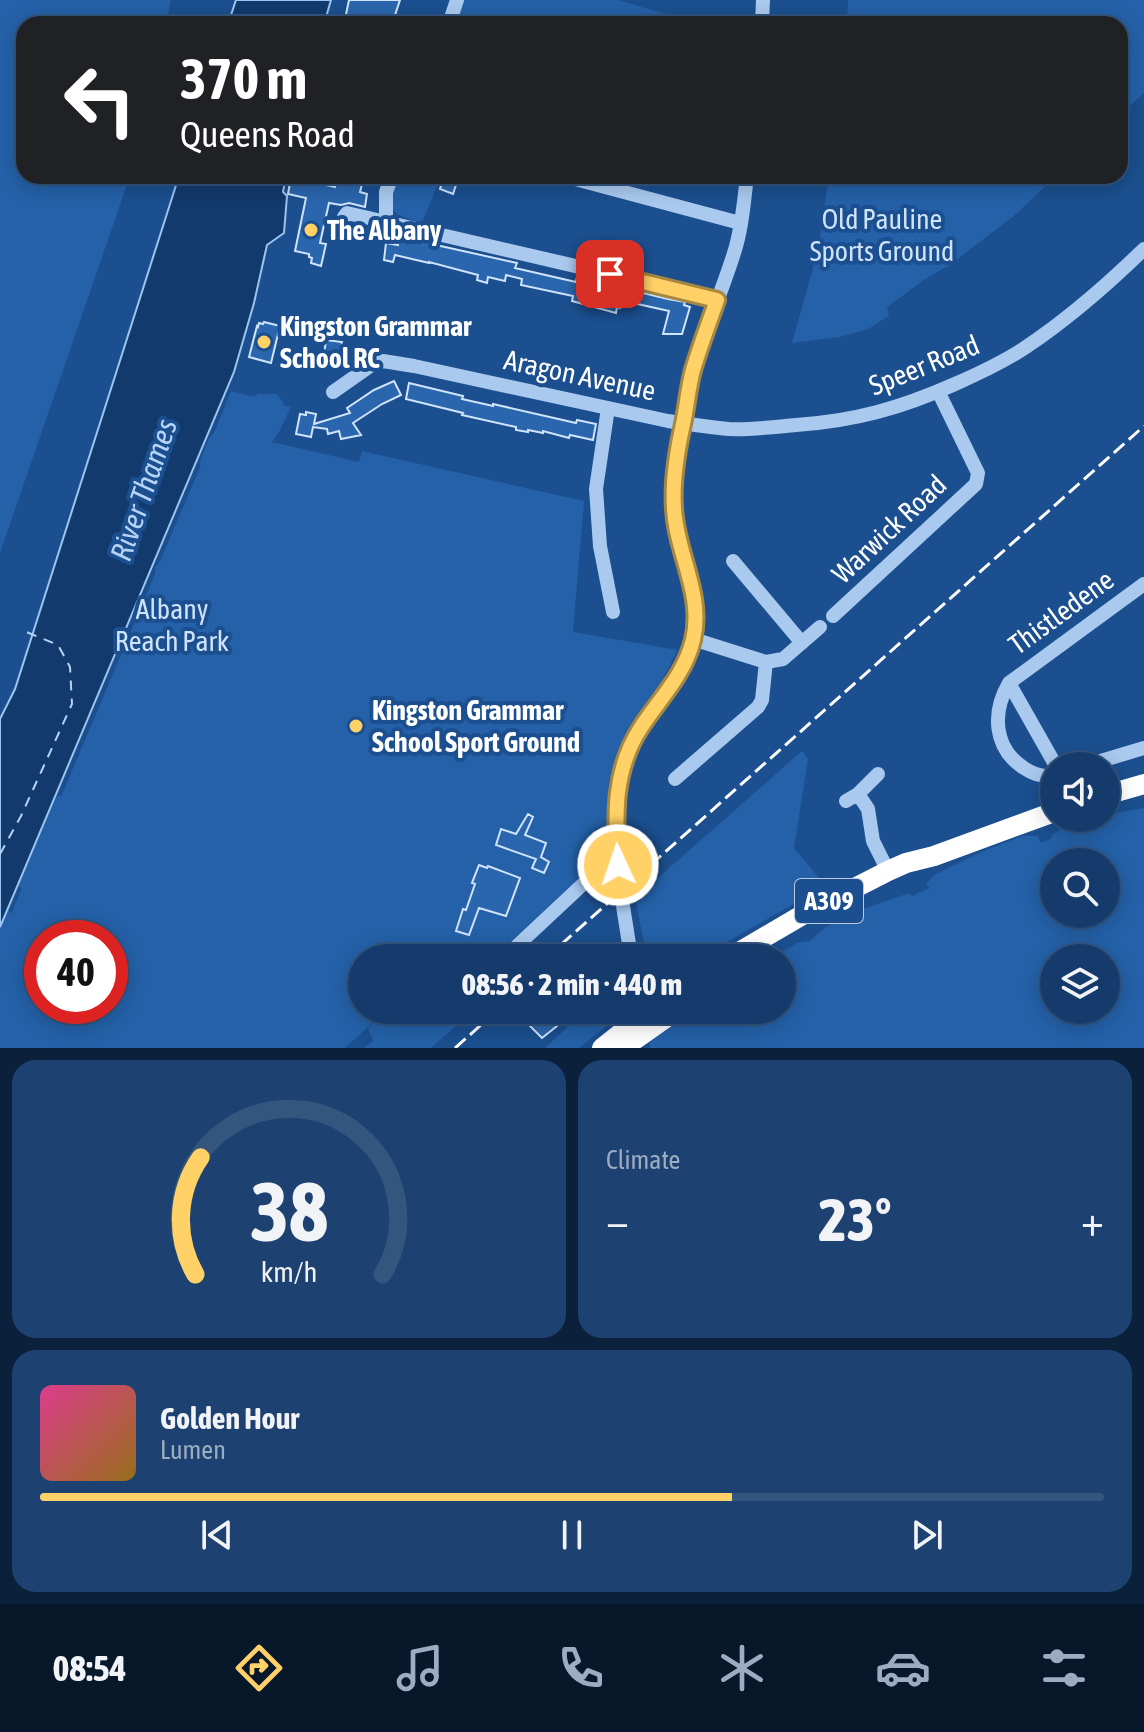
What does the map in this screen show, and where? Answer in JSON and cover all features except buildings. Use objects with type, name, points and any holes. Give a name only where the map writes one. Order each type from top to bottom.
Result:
[{"type":"highway","points":[[1120,791],[1144,784]]},
{"type":"highway","name":"A309","points":[[753,944],[804,914],[906,863],[934,856],[1040,817]]},
{"type":"highway","name":"A309","points":[[776,944],[837,907],[934,856]]},
{"type":"highway","points":[[602,1048],[649,1024]]},
{"type":"street","points":[[386,222],[389,184]]},
{"type":"street","points":[[594,184],[740,223]]},
{"type":"street","points":[[629,944],[615,815],[620,775],[631,744],[672,687],[693,639],[693,592],[674,512],[673,487],[693,368],[735,251],[746,184]]},
{"type":"street","points":[[344,217],[347,213],[717,300]]},
{"type":"street","name":"Speer Road","points":[[683,423],[730,429],[815,424],[859,418],[908,404],[1001,362],[1028,346],[1093,295],[1144,249]]},
{"type":"street","name":"Aragon Avenue","points":[[333,392],[370,366],[383,361],[683,423]]},
{"type":"street","name":"Warwick Road","points":[[833,616],[976,484],[978,473],[938,391]]},
{"type":"street","points":[[608,408],[596,489],[600,546],[613,612]]},
{"type":"street","points":[[733,561],[802,643]]},
{"type":"street","name":"Thistledene","points":[[1040,775],[1026,770],[1006,752],[1000,740],[997,727],[1003,693],[1009,683],[1144,584]]},
{"type":"street","points":[[693,639],[766,662],[783,659],[820,627]]},
{"type":"street","points":[[675,779],[758,707],[762,700],[766,662]]},
{"type":"street","name":"Thistledene","points":[[1009,683],[1048,752]]},
{"type":"street","points":[[1120,755],[1144,748]]},
{"type":"street","points":[[878,774],[852,797],[868,809],[873,841],[888,871]]},
{"type":"street","points":[[519,944],[597,871],[618,865]]},
{"type":"green space","points":[[0,0],[171,0],[168,16],[16,16],[16,184],[127,184],[0,553]]},
{"type":"green space","points":[[464,0],[618,0],[673,16],[459,16]]},
{"type":"green space","points":[[848,0],[1144,0],[1144,93],[1128,108],[1128,16],[847,16]]},
{"type":"green space","points":[[397,184],[438,184],[422,223],[396,213],[392,208]]},
{"type":"green space","name":"Old Pauline Sports Ground","points":[[828,184],[1048,184],[1015,215],[951,264],[887,307],[889,316],[868,329],[840,337],[792,343],[818,250]]},
{"type":"green space","name":"Kingston Grammar School Sport Ground","points":[[231,391],[254,397],[258,394],[277,394],[283,405],[291,407],[272,442],[359,462],[362,451],[584,501],[573,632],[678,650],[627,737],[610,780],[609,839],[594,841],[579,853],[593,866],[507,944],[348,944],[348,1024],[372,1024],[345,1048],[0,1048],[0,907],[6,905],[11,914],[22,888],[11,883],[28,825],[59,795],[61,797],[201,465],[209,438],[214,433]]},
{"type":"green space","points":[[802,751],[808,759],[794,848],[826,886],[725,944],[644,944],[635,898]]},
{"type":"green space","points":[[1144,808],[1144,1048],[650,1048],[649,1042],[672,1026],[683,1024],[796,1024],[795,944],[810,941],[825,927],[866,908],[909,893],[912,896],[929,888],[926,884],[934,875],[979,853],[1022,836],[1038,836],[1040,843],[1053,838],[1051,836],[1057,832],[1120,832],[1120,812]]},
{"type":"green space","points":[[373,1024],[458,1024],[431,1048],[364,1048],[373,1041],[368,1028]]},
{"type":"green space","points":[[571,1024],[609,1024],[579,1048],[545,1048]]},
{"type":"water","points":[[236,0],[331,0],[326,16],[231,16]]},
{"type":"water","name":"River Thames","points":[[176,184],[284,184],[283,192],[287,196],[284,233],[267,245],[234,372],[0,927],[0,719],[15,689]]},
{"type":"ferry route","points":[[0,854],[21,816],[72,704],[70,667],[58,645],[24,631]]},
{"type":"railway","points":[[562,944],[1144,426]]},
{"type":"railway","points":[[455,1048],[482,1024]]},
{"type":"place","name":"The Albany","points":[[311,230]]},
{"type":"place","name":"Kingston Grammar School RC","points":[[264,342]]},
{"type":"place","name":"Kingston Grammar School Sport Ground","points":[[356,726]]},
{"type":"route","points":[[610,274],[717,300],[693,368],[673,487],[678,533],[693,592],[693,639],[672,687],[631,744],[620,775],[615,815],[618,865]]},
{"type":"park label","name":"Albany Reach Park","points":[[172,625]]}]
